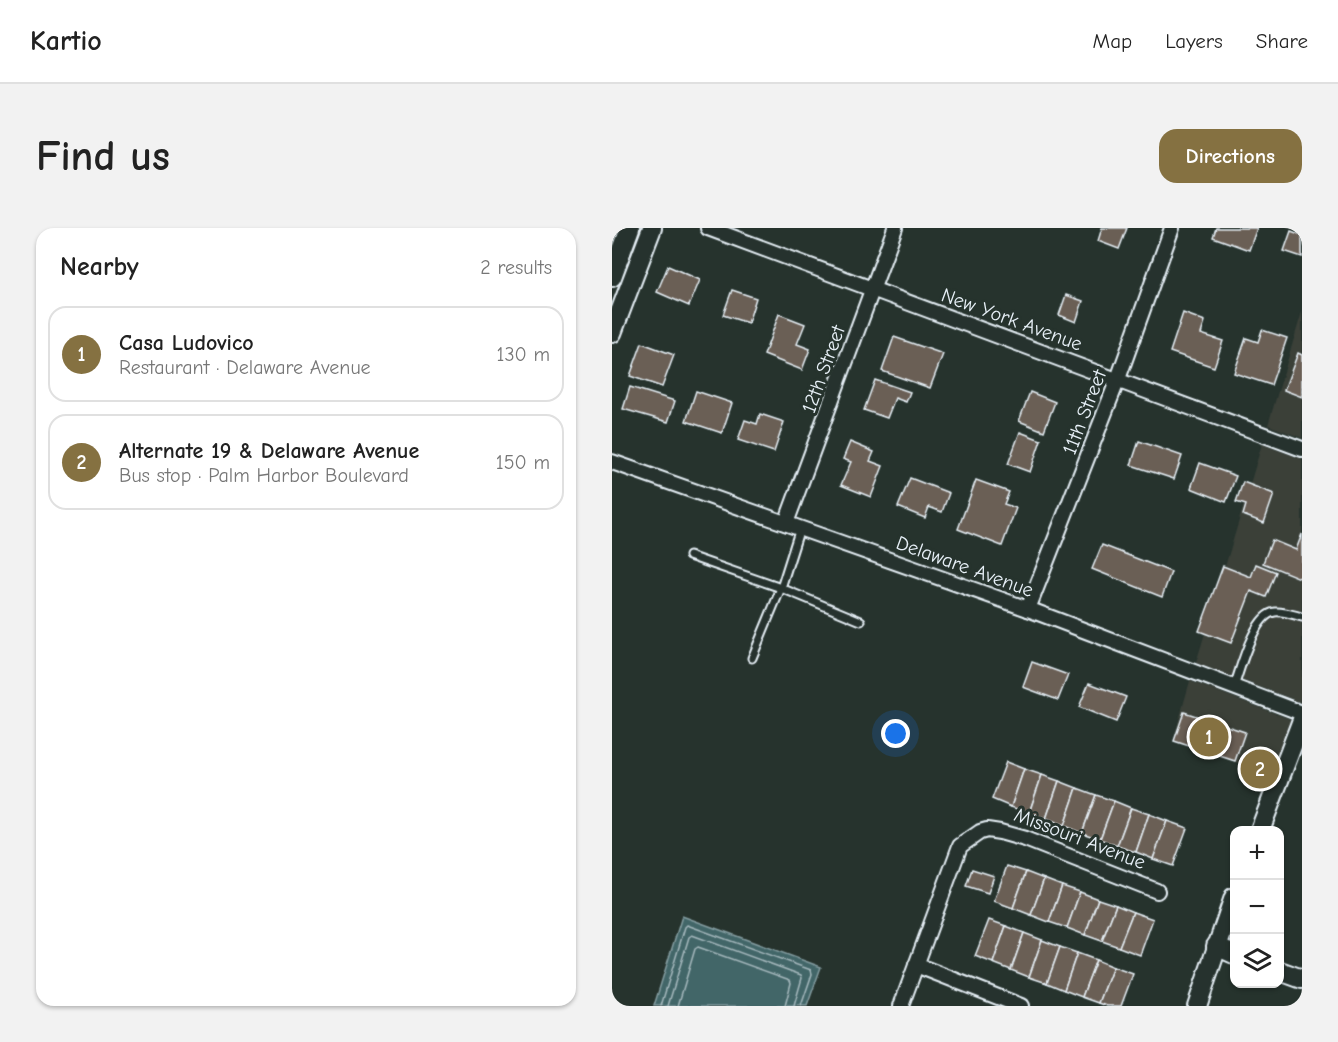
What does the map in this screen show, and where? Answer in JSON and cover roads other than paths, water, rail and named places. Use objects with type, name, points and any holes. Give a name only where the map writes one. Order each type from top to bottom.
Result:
[{"type":"main road","points":[[612,277],[630,228]]},
{"type":"main road","points":[[612,333],[652,228]]},
{"type":"main road","points":[[1262,826],[1302,720]]},
{"type":"main road","points":[[1197,1006],[1230,908]]},
{"type":"main road","points":[[1216,946],[1230,952]]},
{"type":"main road","points":[[1284,972],[1302,979]]},
{"type":"street","name":"New York Avenue","points":[[708,228],[1302,448]]},
{"type":"street","name":"12th Street","points":[[786,523],[895,228]]},
{"type":"street","name":"11th Street","points":[[1028,609],[1118,379],[1172,228]]},
{"type":"street","name":"Delaware Avenue","points":[[612,462],[1028,609],[1302,713]]},
{"type":"street","name":"Missouri Avenue","points":[[916,965],[960,846],[980,832],[987,830],[1025,839],[1157,891]]},
{"type":"street","points":[[901,1006],[916,965],[1021,1006]]},
{"type":"lane","points":[[752,658],[781,588],[800,528]]},
{"type":"lane","points":[[689,556],[781,588],[861,621]]},
{"type":"lane","points":[[1234,687],[1247,650],[1265,615],[1274,612],[1302,617]]},
{"type":"water","points":[[682,916],[821,967],[807,1006],[654,1006]]},
{"type":"place","name":"Casa Ludovico","points":[[1209,737]]},
{"type":"place","name":"Alternate 19 & Delaware Avenue","points":[[1260,769]]}]
